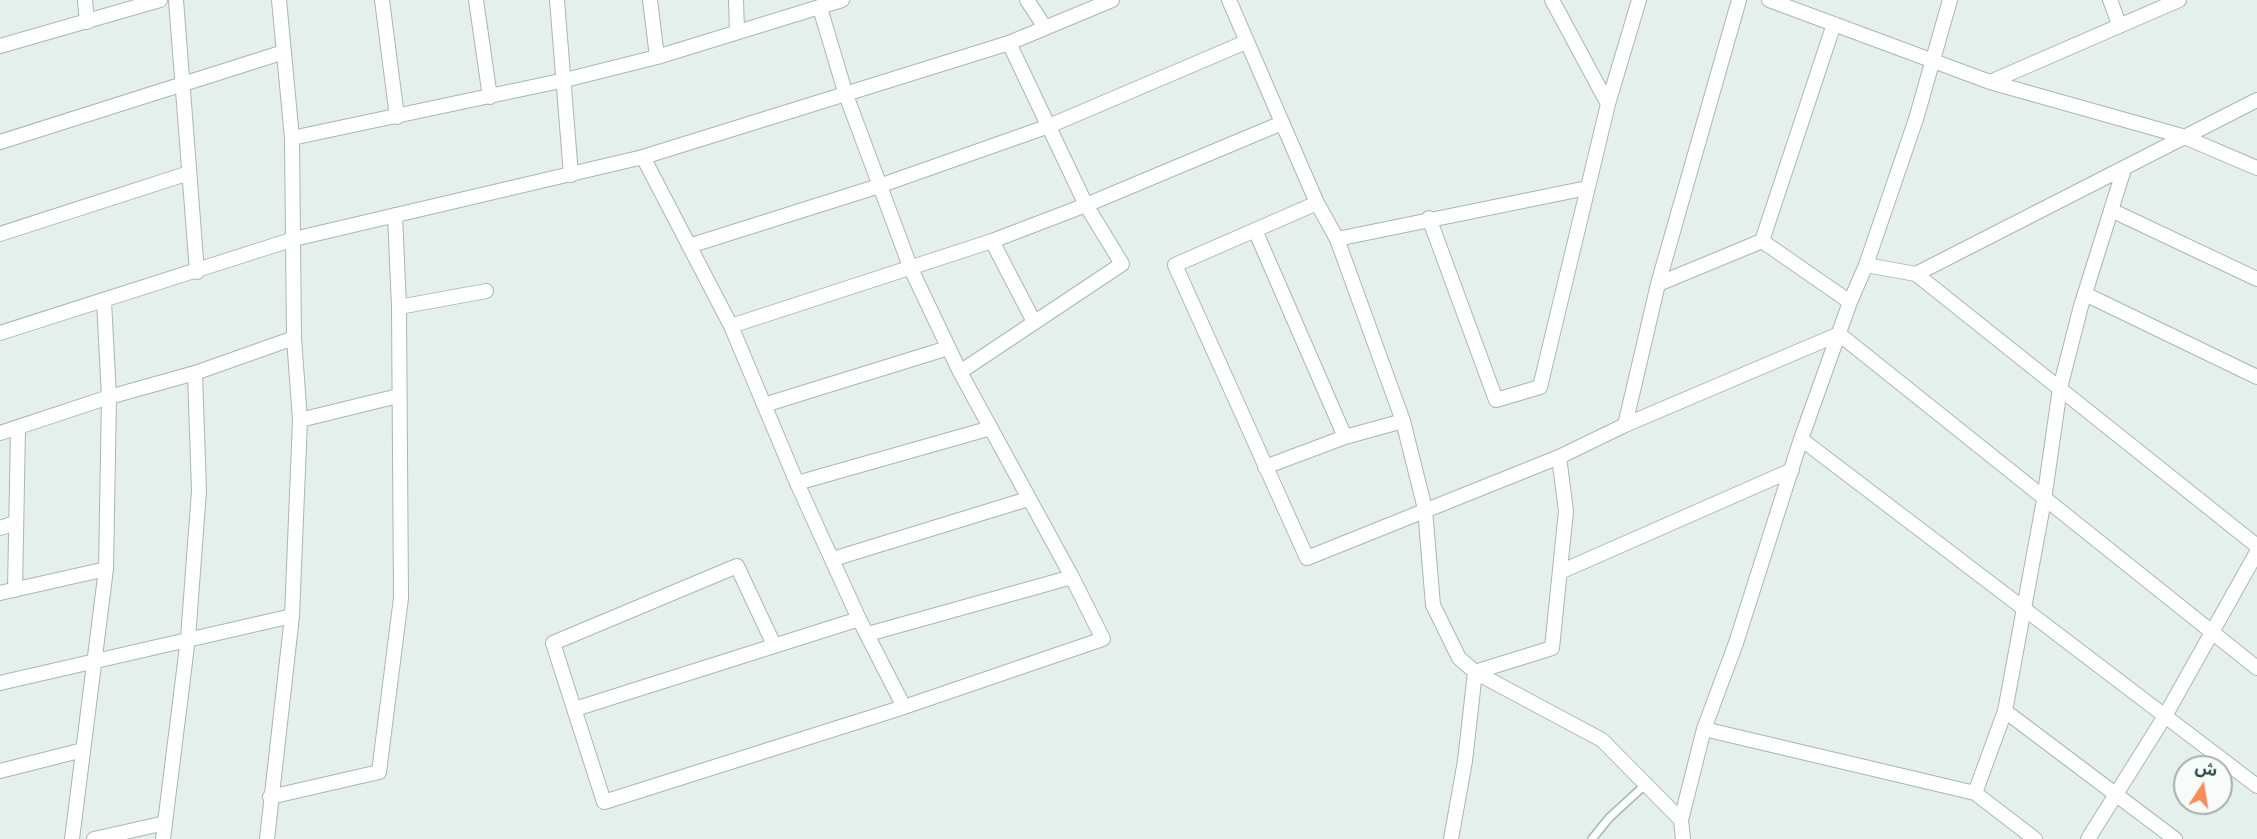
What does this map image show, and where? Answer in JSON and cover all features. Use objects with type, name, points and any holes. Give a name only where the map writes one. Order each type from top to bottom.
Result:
[{"type":"street","points":[[85,0],[87,22]]},
{"type":"street","points":[[0,46],[160,0]]},
{"type":"street","points":[[176,0],[197,272]]},
{"type":"street","points":[[267,839],[292,615],[300,420],[294,338],[292,138],[279,0]]},
{"type":"street","points":[[382,0],[397,117]]},
{"type":"street","points":[[476,0],[490,97]]},
{"type":"street","points":[[557,0],[571,176]]},
{"type":"street","points":[[650,0],[657,57]]},
{"type":"street","points":[[736,0],[737,32]]},
{"type":"street","points":[[292,138],[490,97],[657,57],[842,0]]},
{"type":"street","points":[[1027,0],[1044,26]]},
{"type":"street","points":[[0,333],[197,272],[294,239],[571,176],[644,157],[1009,43],[1044,26],[1112,0]]},
{"type":"street","points":[[1229,0],[1317,203],[1337,239],[1403,420],[1425,509],[1433,605],[1459,658],[1475,672],[1595,735],[1618,754],[1682,820]]},
{"type":"street","points":[[1552,0],[1608,104]]},
{"type":"street","points":[[1429,218],[1496,400],[1540,387],[1608,104],[1639,0]]},
{"type":"street","points":[[1625,425],[1658,284],[1739,0]]},
{"type":"street","points":[[1769,0],[1990,82],[2182,136],[2257,168]]},
{"type":"street","points":[[1683,839],[1682,820],[1704,729],[1736,643],[1801,439],[1850,302],[1866,265],[1916,119],[1950,0]]},
{"type":"street","points":[[2110,0],[2119,24]]},
{"type":"street","points":[[1990,82],[2119,24],[2179,0]]},
{"type":"street","points":[[774,645],[737,566],[553,643],[604,802],[904,707],[1103,639],[1072,577],[960,372],[910,269],[846,95],[820,8]]},
{"type":"street","points":[[1658,284],[1762,241],[1834,24]]},
{"type":"street","points":[[689,246],[879,186],[1049,126],[1246,42]]},
{"type":"street","points":[[960,372],[1122,264],[1086,205],[1009,43]]},
{"type":"street","points":[[0,142],[284,52]]},
{"type":"street","points":[[1916,274],[2124,169],[2182,136],[2257,100]]},
{"type":"street","points":[[731,326],[992,241],[1086,205],[1282,123]]},
{"type":"street","points":[[644,157],[731,326],[797,483],[904,707]]},
{"type":"street","points":[[1975,793],[2005,711],[2044,500],[2060,388],[2085,294],[2124,169]]},
{"type":"street","points":[[0,234],[189,173]]},
{"type":"street","points":[[1337,239],[1429,218],[1587,188]]},
{"type":"street","points":[[1317,203],[1175,265],[1307,558],[1559,456],[1625,425],[1839,333]]},
{"type":"street","points":[[2111,210],[2257,279]]},
{"type":"street","points":[[270,797],[379,772],[401,598],[399,307],[394,215]]},
{"type":"street","points":[[1255,230],[1345,437]]},
{"type":"street","points":[[992,241],[1034,322]]},
{"type":"street","points":[[1762,241],[1850,302]]},
{"type":"street","points":[[1866,265],[1916,274],[2257,546]]},
{"type":"street","points":[[399,307],[486,291]]},
{"type":"street","points":[[2085,294],[2257,376]]},
{"type":"street","points":[[72,839],[106,569],[109,397],[104,301]]},
{"type":"street","points":[[1839,333],[2257,669]]},
{"type":"street","points":[[0,433],[109,397],[195,373],[294,338]]},
{"type":"street","points":[[764,405],[948,348]]},
{"type":"street","points":[[163,839],[188,638],[199,491],[195,373]]},
{"type":"street","points":[[300,420],[398,396]]},
{"type":"street","points":[[1265,467],[1345,437],[1403,420]]},
{"type":"street","points":[[15,590],[18,428]]},
{"type":"street","points":[[797,483],[992,428]]},
{"type":"street","points":[[1801,439],[2024,606],[2257,786]]},
{"type":"street","points":[[1475,672],[1552,648],[1566,511],[1559,456]]},
{"type":"street","points":[[1560,572],[1792,470]]},
{"type":"street","points":[[833,559],[1028,499]]},
{"type":"street","points":[[0,528],[15,523]]},
{"type":"street","points":[[2088,839],[2114,793],[2165,716],[2257,552]]},
{"type":"street","points":[[0,593],[106,569]]},
{"type":"street","points":[[868,634],[1072,577]]},
{"type":"street","points":[[0,682],[292,615]]},
{"type":"street","points":[[575,709],[860,619]]},
{"type":"street","points":[[1451,839],[1465,761],[1475,672]]},
{"type":"street","points":[[2005,711],[2175,839]]},
{"type":"street","points":[[1704,729],[1975,793],[2035,839]]},
{"type":"street","points":[[0,771],[83,750]]},
{"type":"street","points":[[94,839],[165,823]]},
{"type":"lane","points":[[1592,839],[1609,818],[1646,784]]}]
